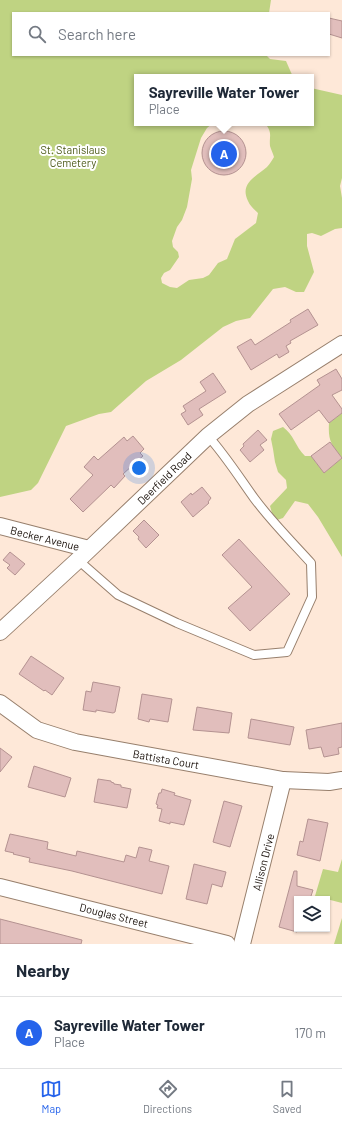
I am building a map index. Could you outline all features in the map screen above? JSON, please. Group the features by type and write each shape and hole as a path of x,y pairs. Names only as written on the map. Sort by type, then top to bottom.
{"street":[{"name":"Deerfield Road","path":"0,632 208,436 248,404 342,344"},
{"name":"Becker Avenue","path":"0,526 84,554"},
{"name":"Battista Court","path":"0,703 37,730 74,742 283,780 329,782 342,780"},
{"name":"Allison Drive","path":"242,944 283,780"},
{"name":"Douglas Street","path":"0,887 227,944"}],"lane":[{"path":"84,554 118,595 177,623 254,655 287,652 312,597 311,563 254,499 218,447 208,436"}],"green space":[{"name":"St. Stanislaus Cemetery","path":"0,0 271,0 269,12 12,12 12,56 267,56 270,59 286,61 292,74 134,74 134,126 209,126 201,138 191,170 192,179 187,207 172,241 173,247 178,252 179,257 170,270 164,273 161,278 162,283 170,287 177,288 189,280 203,278 209,275 218,263 227,259 235,239 256,223 258,213 249,203 246,195 246,189 250,181 267,167 274,157 270,146 270,132 266,126 314,126 314,89 342,95 342,178 340,186 342,198 342,228 335,229 321,236 312,233 307,234 307,246 314,272 304,292 296,292 285,287 273,289 250,318 236,321 223,327 181,360 146,381 111,412 99,414 66,426 38,483 31,490 0,497"},
{"path":"342,413 342,458 331,442 329,423"},
{"path":"283,427 287,430 305,456 311,456 324,473 342,458 342,557 318,517 308,504 295,501 283,518 277,520 272,513 270,506 287,488 286,480 278,472 275,462 271,439 273,431"},
{"path":"342,859 342,903 330,900 330,896 315,896 323,869 338,872"},
{"path":"342,918 342,944 334,944"}],"building":[{"path":"330,18 342,21 342,38 330,34"},
{"path":"220,131 228,131 240,137 246,149 246,157 240,169 228,175 220,175 208,169 202,157 202,149 208,137"},
{"path":"308,309 318,325 290,341 291,343 286,346 289,352 279,358 277,354 251,370 237,347 251,339 255,345 291,322 290,320"},
{"path":"336,369 342,379 342,390 332,395 342,409 342,413 329,423 319,410 291,430 279,414 320,385 317,380"},
{"path":"213,373 226,392 199,409 203,415 188,425 181,414 186,411 183,406 206,391 200,382"},
{"path":"258,430 267,440 260,445 264,450 250,462 240,450 244,446 243,444"},
{"path":"133,436 144,449 140,453 143,456 123,474 125,476 114,488 111,485 83,512 70,499 93,475 84,467 94,456 98,460 124,437 127,441"},
{"path":"330,442 342,458 324,473 311,456"},
{"path":"202,487 211,498 208,502 209,503 193,517 181,502 191,493 192,495"},
{"path":"144,520 159,535 146,548 133,531"},
{"path":"239,539 290,594 250,631 228,608 252,587 222,555"},
{"path":"10,552 25,564 15,575 7,568 10,565 3,560"},
{"path":"31,656 64,678 52,695 19,674"},
{"path":"93,682 120,687 115,712 83,710 86,691 91,692"},
{"path":"142,694 172,699 168,722 150,719 149,722 138,719"},
{"path":"197,707 232,713 229,733 193,730"},
{"path":"251,719 294,727 290,745 248,738"},
{"path":"342,723 342,747 338,748 339,754 324,757 321,747 309,749 306,730"},
{"path":"0,748 12,757 0,772"},
{"path":"34,766 71,778 65,797 28,787"},
{"path":"98,779 111,781 114,784 121,785 121,787 131,789 127,808 94,802"},
{"path":"162,789 175,793 174,795 191,800 184,825 170,822 170,824 159,821 162,809 157,808 158,805 156,804 159,793 161,793"},
{"path":"224,801 242,806 230,847 213,842"},
{"path":"308,819 328,823 320,861 297,855 300,841 303,842"},
{"path":"10,834 48,842 47,849 76,856 77,851 124,862 126,855 136,858 139,847 152,850 149,861 169,866 162,894 72,871 29,862 30,858 5,851"},
{"path":"194,864 226,872 222,887 212,884 207,904 186,899"},
{"path":"294,871 297,871 297,886 313,890 311,896 294,896 294,931 279,927"},
{"path":"0,919 82,940 81,944 0,944"}],"place":[{"name":"Sayreville Water Tower","path":"224,154"}]}
